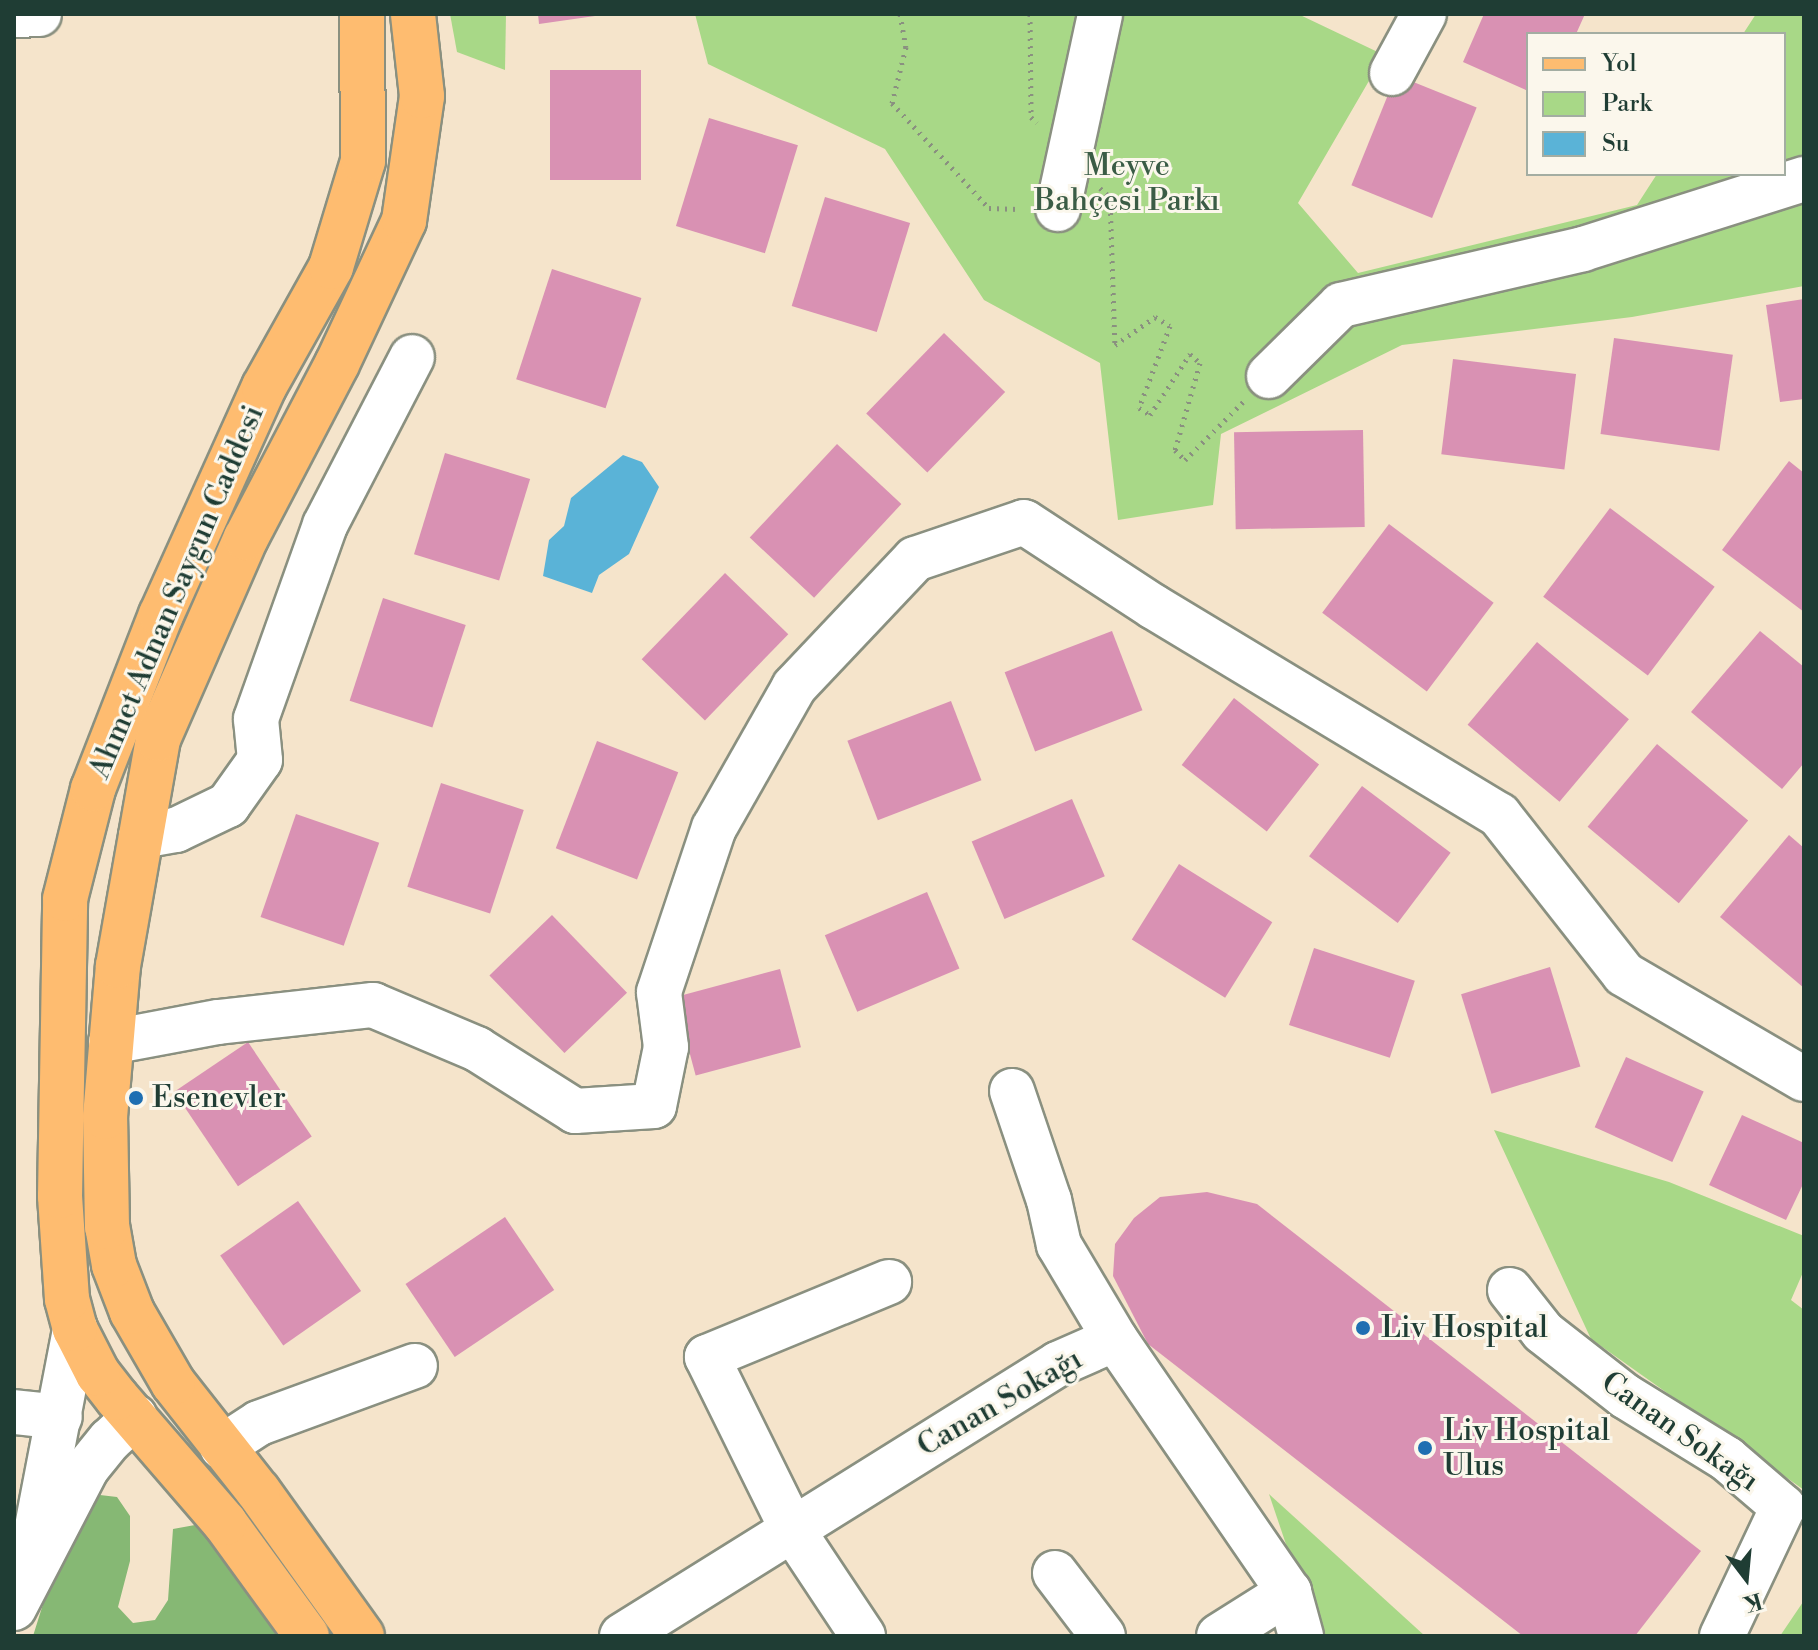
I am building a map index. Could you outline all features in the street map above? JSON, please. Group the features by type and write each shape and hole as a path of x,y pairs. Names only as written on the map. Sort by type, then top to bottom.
{"main road":[{"name":"Ahmet Adnan Saygun Caddesi","path":"307,1636 225,1523 98,1374 75,1329 67,1299 60,1196 65,899 93,789 161,615 264,387 331,267 363,161 362,14"},
{"name":"Ahmet Adnan Saygun Caddesi","path":"362,1636 258,1491 173,1383 132,1312 114,1265 107,1227 105,1117 118,966 158,739 246,538 337,364 404,221 422,96 413,17"},
{"path":"75,1329 89,1314 103,1308 120,1307 132,1312"},
{"path":"135,1417 152,1411 167,1398 173,1383"}],"street":[{"path":"14,15 39,14"},
{"path":"362,14 413,17"},
{"path":"1058,209 1100,14"},
{"path":"1392,73 1424,14"},
{"path":"1269,376 1341,305 1583,249 1804,179"},
{"path":"141,836 176,830 228,805 260,760 256,719 325,525 412,357"},
{"path":"111,1042 218,1022 373,1005 477,1049 575,1111 654,1106 666,1047 659,992 714,828 794,687 915,559 1024,522 1154,607 1499,815 1624,974 1804,1079"},
{"path":"1012,1091 1049,1200 1059,1245 1115,1339"},
{"path":"863,1636 792,1529 707,1357 889,1282"},
{"name":"Canan Sokağı","path":"1510,1290 1543,1332 1625,1396 1727,1459 1783,1507 1722,1636"},
{"path":"20,1594 60,1417 75,1329"},
{"name":"Canan Sokağı","path":"626,1635 1058,1364 1115,1339 1289,1592 1301,1636"},
{"path":"222,1447 259,1423 415,1366"},
{"path":"14,1412 60,1417"},
{"path":"20,1594 87,1468 110,1440 135,1417"},
{"path":"1055,1573 1103,1636"},
{"path":"1219,1636 1289,1592"}],"path":[{"path":"900,14 906,47 892,103 989,208 1021,209 1069,161"},
{"path":"1030,14 1031,117 1069,161 1110,197 1115,345 1155,317 1170,326 1139,408 1150,415 1190,354 1200,363 1175,450 1185,460 1269,376"}],"green space":[{"path":"450,14 506,14 505,70 457,52"},
{"name":"Meyve Bahçesi Parkı","path":"695,14 1298,14 1384,55 1298,203 1358,273 1637,205 1656,176 1786,176 1786,32 1744,32 1756,14 1804,14 1804,286 1632,317 1402,345 1221,434 1213,505 1118,520 1100,363 984,300 885,149 708,64"},
{"path":"1494,1130 1669,1182 1804,1236 1804,1270 1791,1300 1804,1310 1804,1490 1591,1339"},
{"path":"1269,1494 1425,1636 1317,1636"},
{"path":"100,1495 117,1497 130,1516 130,1561 118,1607 133,1623 155,1620 168,1600 173,1529 195,1525 215,1536 291,1636 33,1636 55,1566 83,1499"},
{"path":"1803,1602 1804,1636 1780,1636"}],"water":[{"path":"623,455 642,462 659,487 629,554 599,575 592,593 543,576 549,540 564,526 571,498"}],"building":[{"path":"538,14 595,14 595,16 539,24"},
{"path":"1484,14 1585,14 1577,32 1526,32 1526,90 1463,62"},
{"path":"550,70 641,70 641,180 550,180"},
{"path":"1396,75 1477,108 1432,218 1351,185"},
{"path":"709,118 798,145 765,253 676,226"},
{"path":"825,197 910,223 877,332 792,306"},
{"path":"552,269 641,298 606,408 516,379"},
{"path":"1804,299 1804,399 1780,402 1766,305"},
{"path":"944,333 1005,392 927,473 866,414"},
{"path":"1614,338 1733,355 1719,451 1601,434"},
{"path":"1453,359 1576,374 1564,469 1441,454"},
{"path":"1363,430 1365,527 1236,529 1234,432"},
{"path":"837,444 901,504 814,598 750,538"},
{"path":"445,453 530,479 499,580 414,554"},
{"path":"1789,461 1804,473 1804,612 1722,550"},
{"path":"1610,508 1715,587 1648,675 1543,597"},
{"path":"1389,524 1494,603 1427,691 1322,613"},
{"path":"725,573 788,634 705,720 642,659"},
{"path":"383,598 466,625 432,728 350,701"},
{"path":"1112,631 1142,710 1035,752 1005,672"},
{"path":"1760,631 1804,667 1804,763 1782,789 1691,712"},
{"path":"1537,642 1629,719 1560,802 1468,725"},
{"path":"1234,698 1319,764 1267,831 1182,765"},
{"path":"951,701 981,780 878,820 847,741"},
{"path":"597,741 678,772 637,880 556,848"},
{"path":"1657,744 1748,820 1679,903 1588,827"},
{"path":"441,783 524,810 490,914 407,887"},
{"path":"1362,786 1451,853 1398,923 1309,856"},
{"path":"1072,799 1105,876 1004,919 972,842"},
{"path":"296,814 379,843 344,946 261,917"},
{"path":"1789,835 1804,848 1804,988 1720,917"},
{"path":"1179,864 1272,922 1225,998 1132,939"},
{"path":"927,892 959,968 857,1012 825,935"},
{"path":"552,915 627,993 564,1053 489,975"},
{"path":"1314,948 1415,981 1390,1058 1289,1025"},
{"path":"1550,967 1580,1066 1491,1094 1461,994"},
{"path":"780,969 801,1047 696,1075 675,997"},
{"path":"248,1042 312,1137 238,1186 174,1092"},
{"path":"1626,1057 1704,1092 1672,1162 1595,1127"},
{"path":"1742,1115 1804,1143 1804,1182 1786,1220 1709,1185"},
{"name":"Liv Hospital Ulus","path":"1207,1192 1257,1204 1701,1551 1635,1636 1523,1636 1148,1344 1113,1276 1115,1244 1134,1218 1160,1197"},
{"path":"298,1201 361,1291 283,1346 220,1255"},
{"path":"505,1217 554,1290 455,1357 406,1284"}],"place":[{"name":"Esenevler","path":"136,1098"},
{"name":"Liv Hospital","path":"1363,1328"},
{"name":"Liv Hospital Ulus","path":"1425,1448"}]}
